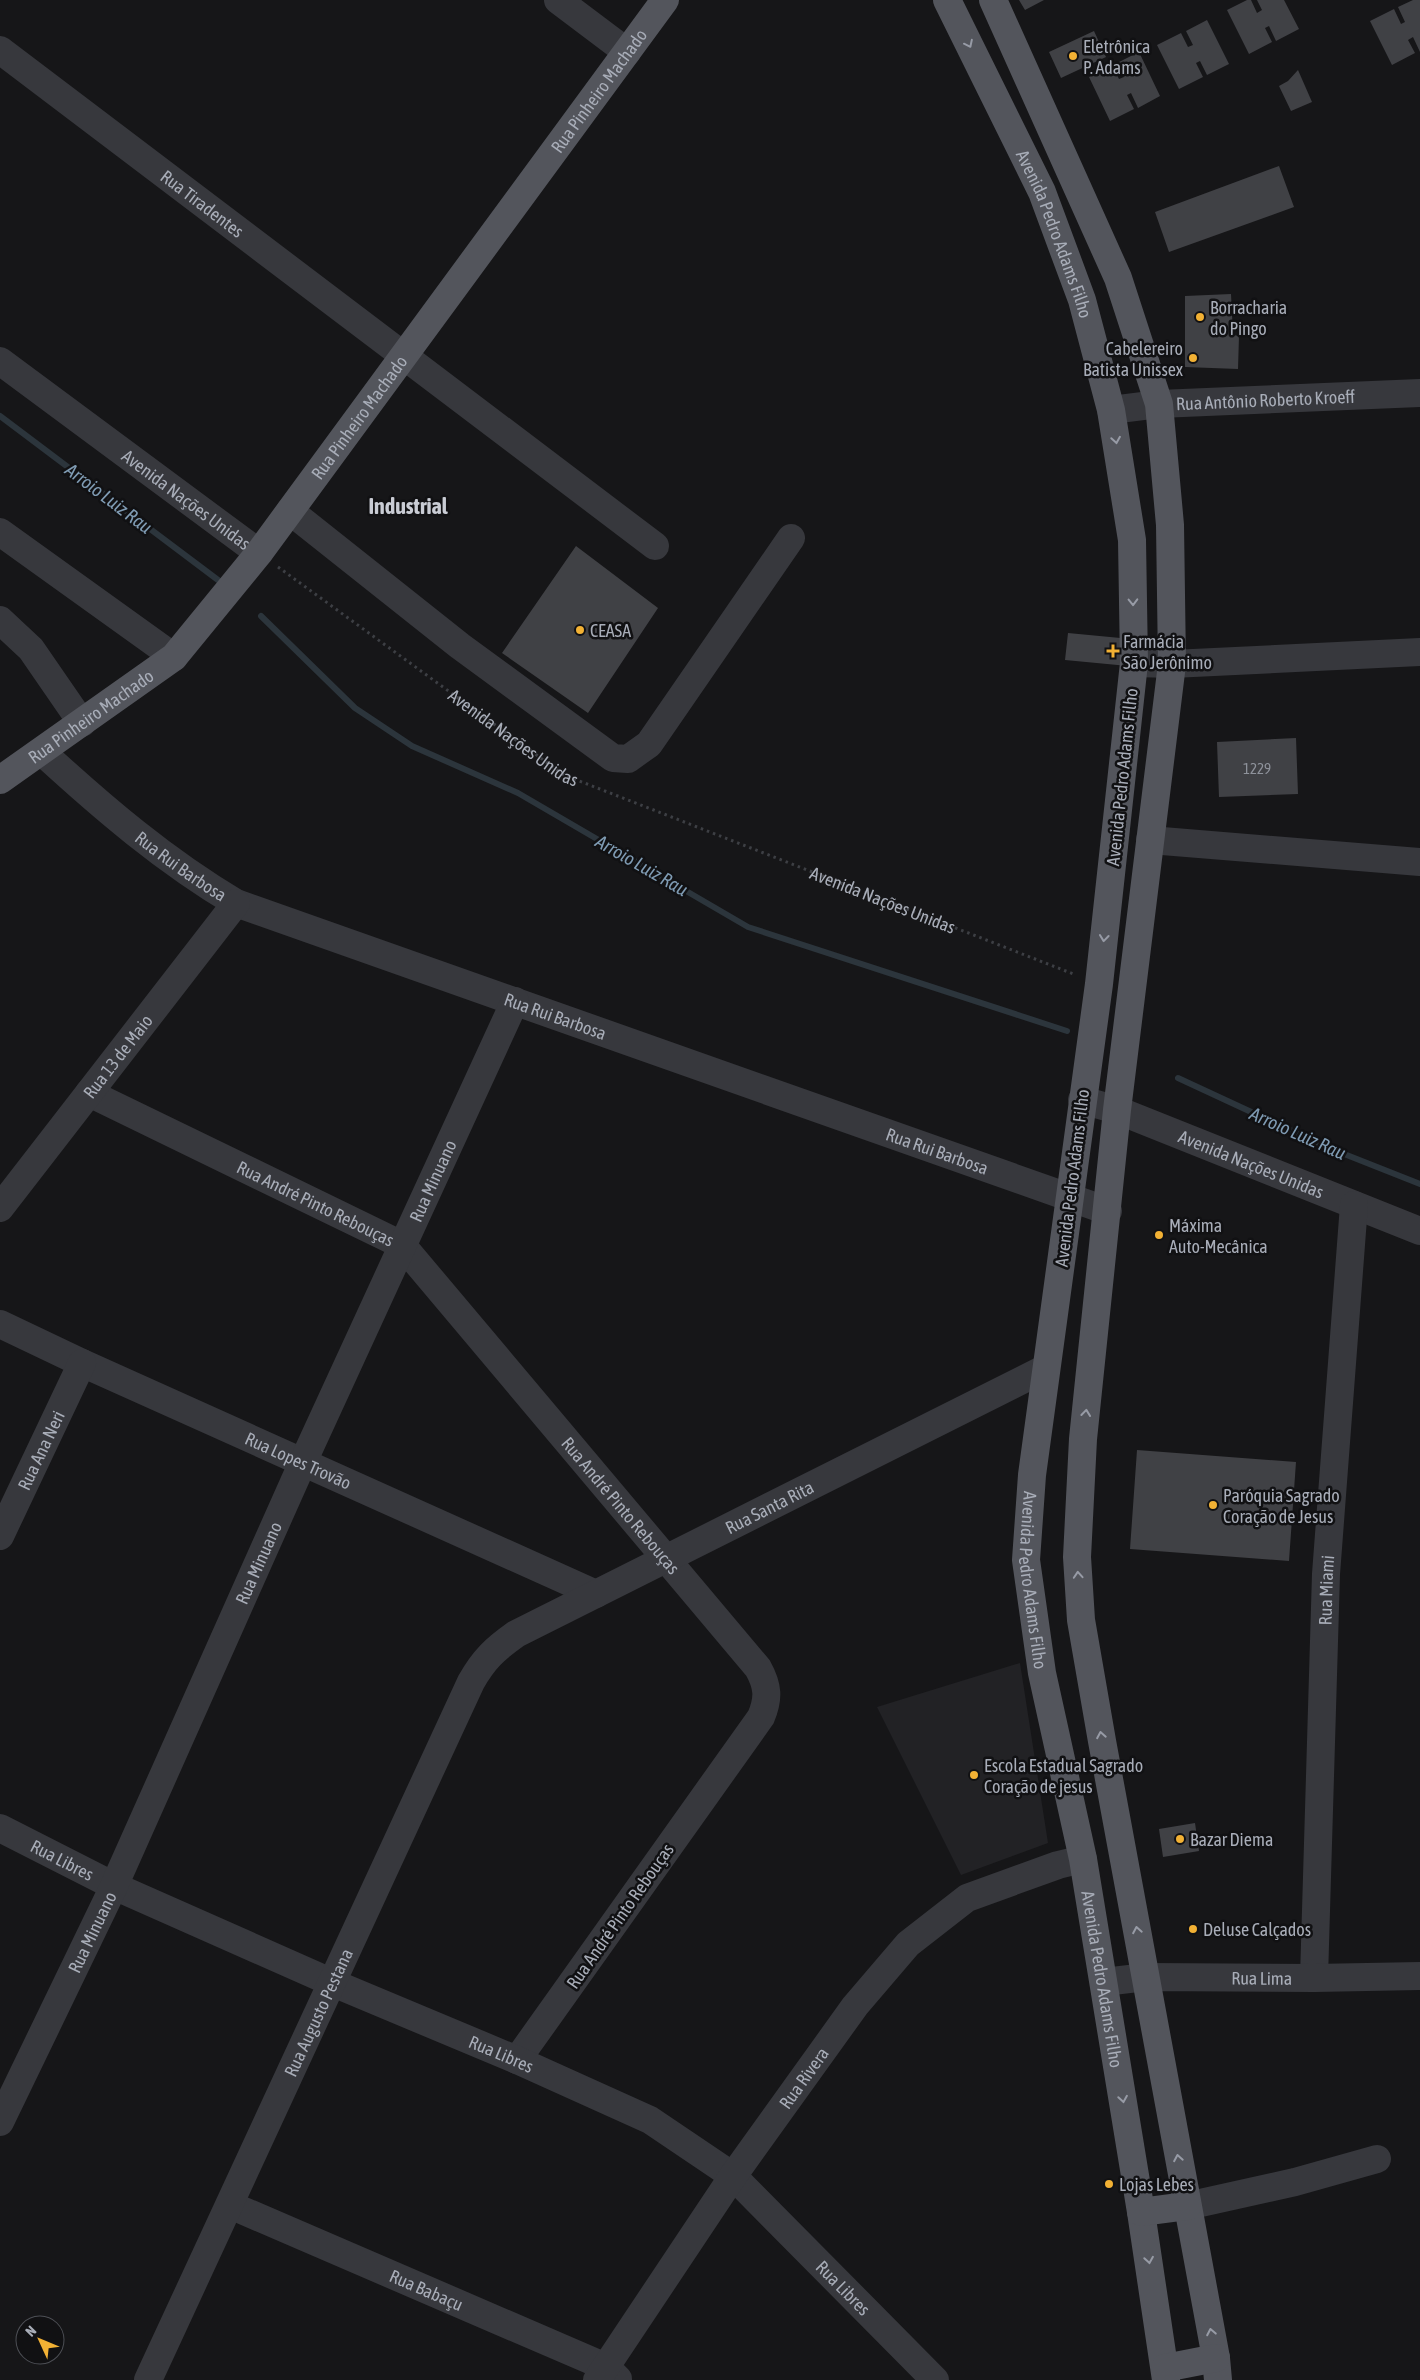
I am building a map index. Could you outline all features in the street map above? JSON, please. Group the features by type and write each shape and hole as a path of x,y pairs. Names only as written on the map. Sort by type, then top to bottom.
{"main road":[{"name":"Rua Pinheiro Machado","path":"0,780 82,724 174,657 259,553 665,0"},
{"name":"Avenida Pedro Adams Filho","path":"947,0 1042,192 1082,300 1111,410 1132,540 1134,663 1098,984 1032,1476 1026,1560 1042,1673 1083,1859 1166,2374"},
{"name":"Avenida Pedro Adams Filho","path":"993,0 1118,278 1159,404 1170,525 1172,664 1117,1110 1083,1439 1076,1557 1081,1620 1217,2369"},
{"path":"1108,903 1142,907"},
{"path":"1141,2212 1187,2206"},
{"path":"1166,2374 1217,2369"}],"street":[{"path":"558,0 627,52"},
{"name":"Rua Tiradentes","path":"0,50 655,546"},
{"name":"Avenida Nações Unidas","path":"0,362 259,553"},
{"name":"Rua Antônio Roberto Kroeff","path":"1111,410 1159,404 1420,392"},
{"path":"290,511 460,646 613,758 628,759 649,744 791,538"},
{"path":"0,532 174,657"},
{"path":"0,620 31,649 82,724"},
{"path":"1134,663 1172,664 1420,652"},
{"name":"Rua Rui Barbosa","path":"42,752 91,797 150,846 200,881 236,903 1108,1211"},
{"path":"1150,840 1420,862"},
{"name":"Rua 13 de Maio","path":"0,1208 236,903"},
{"name":"Rua Minuano","path":"0,2122 114,1886 303,1462 514,1002"},
{"name":"Rua André Pinto Rebouças","path":"89,1093 402,1245 758,1668 768,1689 767,1703 761,1717 517,2060"},
{"name":"Avenida Nações Unidas","path":"1082,1100 1117,1110 1420,1231"},
{"name":"Rua Miami","path":"1314,1978 1326,1574 1354,1205"},
{"name":"Rua Lopes Trovão","path":"0,1324 82,1363 596,1594"},
{"name":"Rua Ana Neri","path":"0,1536 82,1363"},
{"name":"Rua Santa Rita","path":"494,1650 516,1634 1046,1368"},
{"name":"Rua Augusto Pestana","path":"148,2380 471,1682 494,1650"},
{"name":"Rua Libres","path":"0,1828 114,1886 332,1983 517,2060 650,2120 733,2176 935,2380"},
{"name":"Rua Rivera","path":"608,2376 733,2176 856,2006 908,1944 967,1898 1058,1865 1083,1859"},
{"name":"Rua Lima","path":"1104,1982 1146,1978 1420,1976"},
{"path":"1187,2206 1295,2182 1377,2159"},
{"name":"Rua Babaçu","path":"230,2205 608,2376"}],"path":[{"name":"Avenida Nações Unidas","path":"259,553 564,775 1098,984"}],"shaded area":[{"name":"Escola Estadual Sagrado Coração de jesus","path":"1020,1663 1048,1843 961,1875 877,1707"}],"building":[{"path":"1019,0 1044,0 1025,10"},
{"path":"1247,0 1251,0 1257,13 1262,10 1257,0 1284,0 1299,29 1276,41 1269,26 1265,28 1272,42 1249,54 1227,10"},
{"path":"1413,0 1420,0 1420,52 1413,37 1408,40 1415,53 1392,65 1370,21 1394,9 1401,24 1405,22 1398,7"},
{"path":"1207,20 1229,64 1207,75 1200,61 1196,63 1203,77 1179,89 1157,45 1181,33 1188,47 1193,45 1186,31"},
{"path":"1094,31 1106,57 1061,78 1049,52"},
{"path":"1139,52 1160,96 1138,108 1131,93 1127,95 1134,109 1110,121 1089,77 1112,65 1119,79 1124,77 1117,63"},
{"path":"1298,70 1312,102 1291,111 1279,86 1288,81"},
{"path":"1279,166 1294,207 1169,252 1155,212"},
{"path":"1231,294 1233,335 1239,336 1238,369 1185,367 1185,296"},
{"name":"CEASA","path":"576,546 658,608 588,713 502,653"},
{"path":"1068,633 1131,639 1128,666 1065,660"},
{"path":"1296,738 1298,794 1219,797 1217,742"},
{"name":"Paróquia Sagrado Coração de Jesus","path":"1137,1450 1296,1462 1289,1561 1130,1549"},
{"path":"1195,1823 1199,1851 1163,1857 1159,1829"}],"waterway":[{"name":"Arroio Luiz Rau","path":"0,416 218,580"},
{"name":"Arroio Luiz Rau","path":"261,616 355,708 412,746 518,793 748,927 1067,1031"},
{"name":"Arroio Luiz Rau","path":"1178,1078 1329,1148 1420,1184"}],"place":[{"name":"Eletrônica P. Adams","path":"1073,56"},
{"name":"Borracharia do Pingo","path":"1200,317"},
{"name":"Cabelereiro Batista Unissex","path":"1193,358"},
{"name":"CEASA","path":"580,630"},
{"name":"Farmácia São Jerônimo","path":"1113,651"},
{"name":"Máxima Auto-Mecânica","path":"1159,1235"},
{"name":"Paróquia Sagrado Coração de Jesus","path":"1213,1505"},
{"name":"Escola Estadual Sagrado Coração de jesus","path":"974,1775"},
{"name":"Bazar Diema","path":"1180,1839"},
{"name":"Deluse Calçados","path":"1193,1929"},
{"name":"Lojas Lebes","path":"1109,2184"}],"district":[{"name":"Industrial","path":"408,506"}]}
